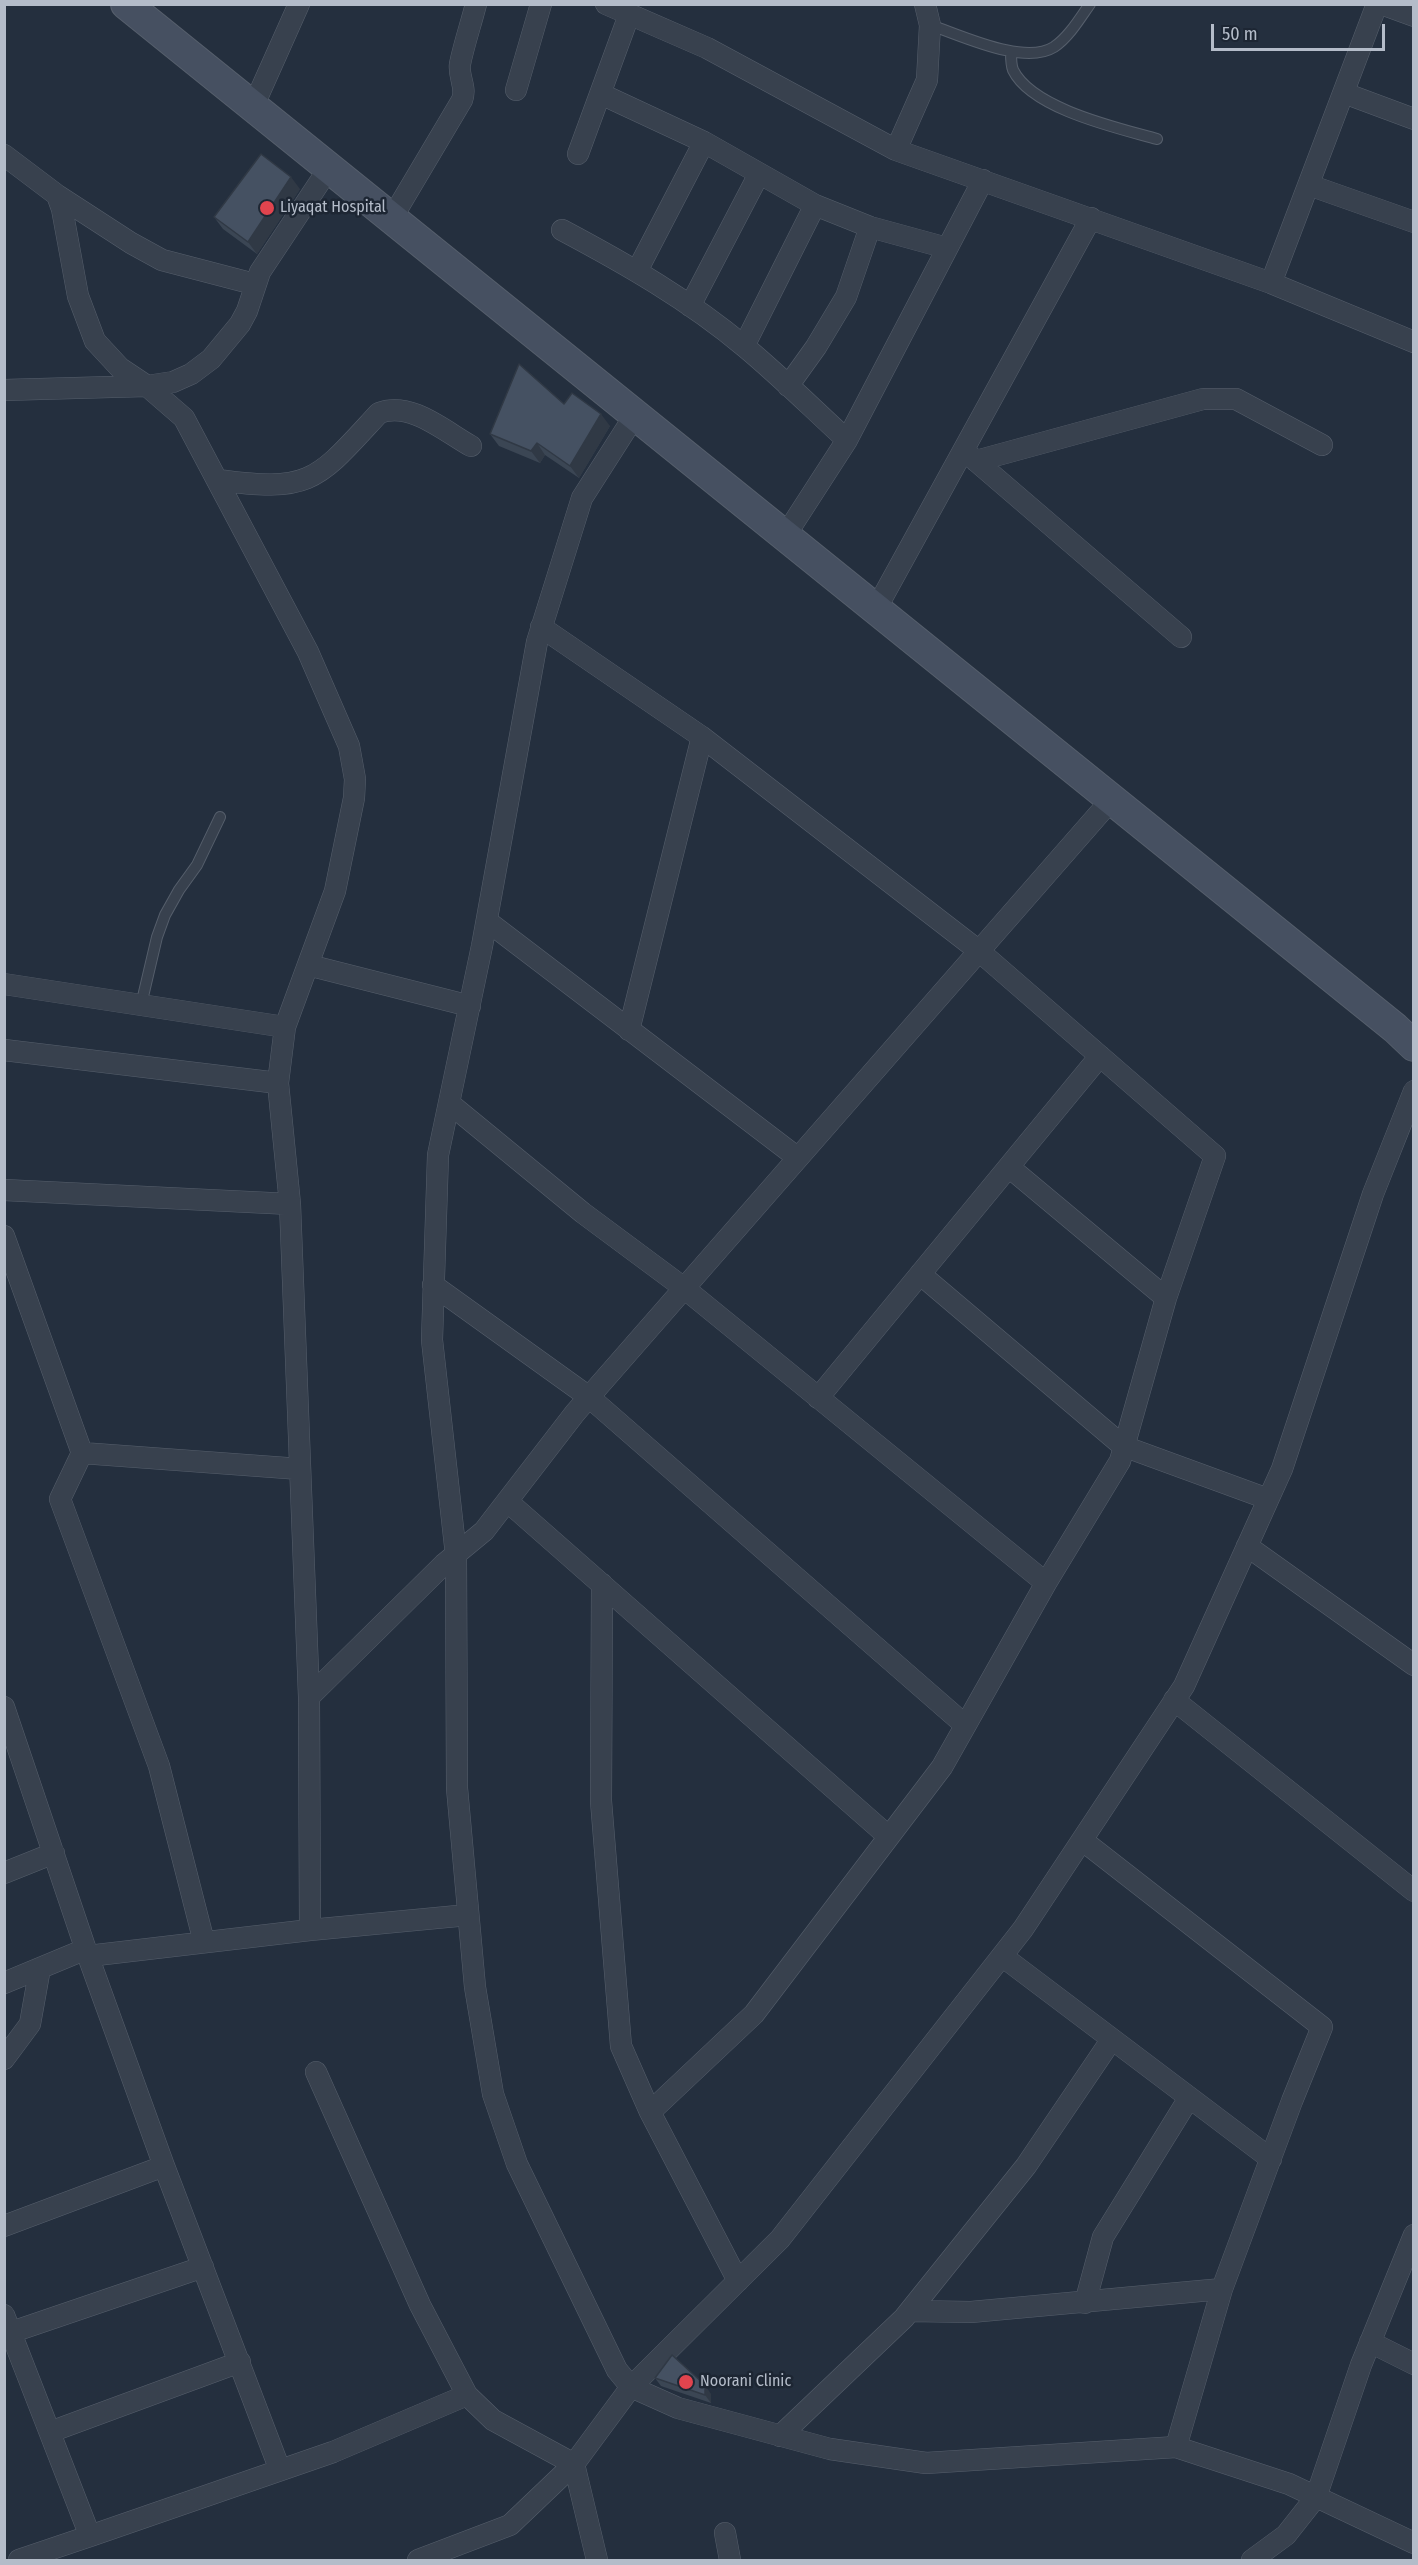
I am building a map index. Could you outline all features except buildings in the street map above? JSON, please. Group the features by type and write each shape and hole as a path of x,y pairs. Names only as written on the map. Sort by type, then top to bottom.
{"street":[{"path":"126,4 1395,1028 1413,1046"},
{"path":"253,107 299,4"},
{"path":"392,218 462,100 465,90 461,80 460,64 476,4"},
{"path":"516,90 541,4"},
{"path":"606,4 707,48 896,150 1271,283 1413,342"},
{"path":"1271,283 1379,4 1413,16"},
{"path":"578,154 629,15"},
{"path":"896,150 927,80 927,15"},
{"path":"1344,93 1413,118"},
{"path":"601,94 704,142 815,205 870,227 947,248"},
{"path":"638,271 704,142"},
{"path":"4,155 57,195 131,243 162,260 254,284"},
{"path":"4,390 147,386 173,382 191,374 211,358 240,324 247,312 254,284 260,272 329,168"},
{"path":"690,306 759,174"},
{"path":"785,536 847,440 983,180"},
{"path":"1309,185 1413,222"},
{"path":"57,195 62,209 78,296 95,341 120,368 147,386 184,418 308,652 349,746 353,764 354,798 335,891 285,1027 278,1083 290,1204 309,1697 310,1929"},
{"path":"744,346 815,205"},
{"path":"876,609 970,456 1091,218"},
{"path":"788,386 816,347 846,297 870,227"},
{"path":"562,230 638,271 690,306 744,346 847,440"},
{"path":"970,456 1203,399 1224,397 1245,402 1322,446"},
{"path":"218,480 261,486 306,481 335,461 379,413 388,410 415,414 471,446"},
{"path":"635,415 582,498 542,627 487,921 438,1155 432,1340 456,1555 457,1788 475,1987 493,2094 504,2131 517,2164 612,2359 631,2387 678,2408 830,2449 926,2463 1176,2447 1289,2484 1413,2543"},
{"path":"970,456 1180,637"},
{"path":"542,627 702,737 979,951 1215,1156 1166,1298 1120,1461 1046,1583 942,1767 754,2014 650,2112"},
{"path":"629,1030 702,737"},
{"path":"309,1697 456,1555 484,1531 590,1397 1112,799"},
{"path":"487,921 798,1158"},
{"path":"308,965 470,1006"},
{"path":"4,984 285,1027"},
{"path":"4,1050 278,1083"},
{"path":"818,1398 1100,1056"},
{"path":"418,2560 510,2525 573,2464 631,2387 780,2239 1023,1929 1184,1686 1282,1469 1373,1194 1413,1091"},
{"path":"449,1103 583,1212 684,1288 1046,1583"},
{"path":"1009,1167 1166,1298"},
{"path":"4,1190 290,1204"},
{"path":"4,1236 82,1453 60,1498 159,1766 204,1942"},
{"path":"920,1274 1124,1446 1268,1499"},
{"path":"434,1285 590,1397 965,1725"},
{"path":"82,1453 300,1470"},
{"path":"507,1501 888,1836"},
{"path":"1247,1546 1413,1665"},
{"path":"602,1584 601,1800 621,2046 650,2112 738,2281"},
{"path":"1174,1700 1413,1891"},
{"path":"4,1707 13,1759 54,1853 164,2166 280,2470"},
{"path":"1082,1840 1322,2027 1222,2289 1176,2447"},
{"path":"4,1873 54,1853"},
{"path":"4,1983 87,1952 468,1915"},
{"path":"1002,1956 1270,2159"},
{"path":"4,2059 30,2024 40,1968"},
{"path":"780,2436 910,2311 1026,2166 1112,2039"},
{"path":"316,2072 420,2305 467,2395 493,2420 573,2464 597,2560"},
{"path":"1085,2303 1103,2237 1189,2098"},
{"path":"4,2226 164,2166"},
{"path":"1252,2560 1286,2535 1316,2497 1370,2342 1413,2235"},
{"path":"90,2536 8,2324 203,2267"},
{"path":"910,2311 971,2312 1222,2289"},
{"path":"1370,2342 1413,2364"},
{"path":"50,2432 240,2362"},
{"path":"19,2560 333,2452 467,2395"},
{"path":"725,2533 736,2559"}],"lane":[{"path":"927,15 1011,52 1024,52 1052,48 1061,41 1090,4"},
{"path":"1011,52 1012,69 1018,77 1062,111 1157,139"},
{"path":"141,1005 157,938 165,915 197,865 220,817"}],"place":[{"name":"Liyaqat Hospital","path":"267,208"},
{"name":"Noorani Clinic","path":"686,2382"}]}
